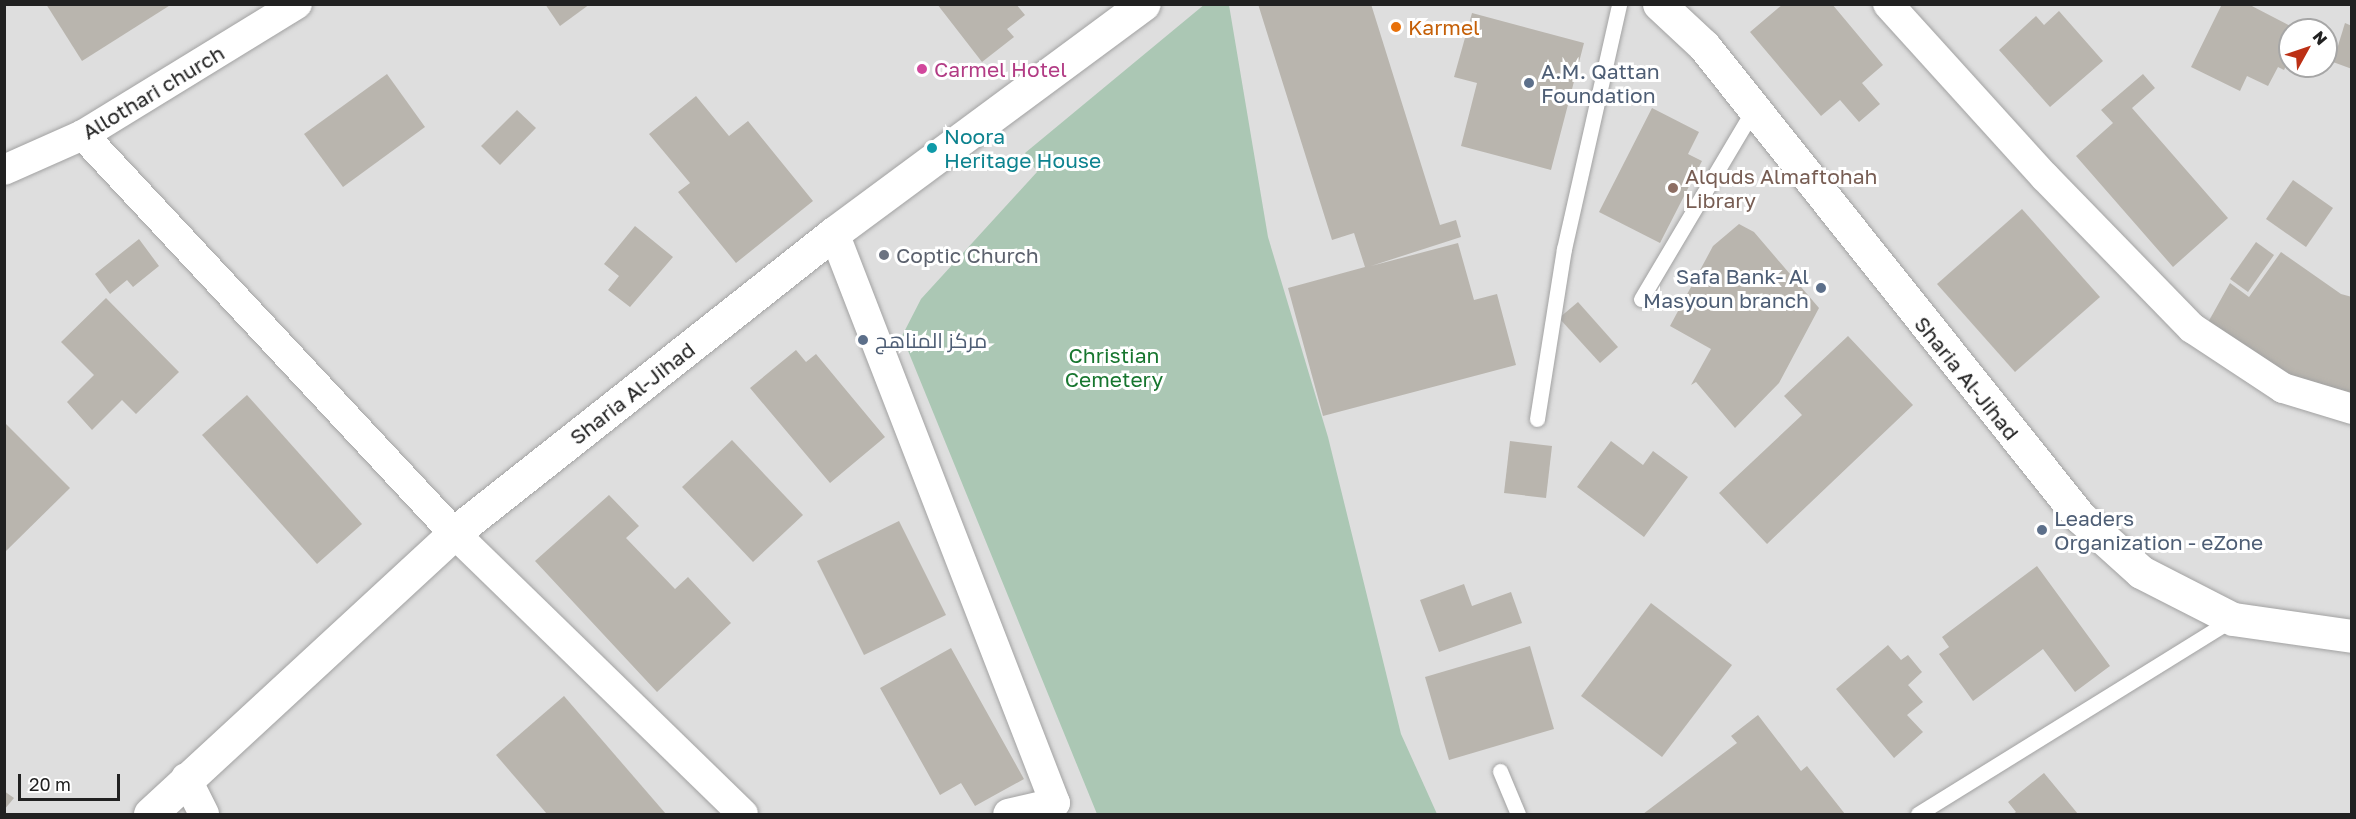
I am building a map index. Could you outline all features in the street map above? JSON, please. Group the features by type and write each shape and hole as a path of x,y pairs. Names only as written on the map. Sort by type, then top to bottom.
{"street":[{"name":"Allothari church","path":"4,170 83,135 297,4"},
{"name":"Sharia Al-Jihad","path":"150,814 186,778 454,533 834,233 1143,4"},
{"name":"Sharia Al-Jihad","path":"1659,4 1704,46 2080,517 2141,572 2233,618 2352,636"},
{"path":"1888,4 2045,177 2192,328 2283,388 2352,409"},
{"path":"83,135 454,533 743,814"},
{"path":"834,233 1058,809 1008,814"},
{"path":"186,778 204,814"}],"lane":[{"path":"1537,419 1564,249 1619,4"},
{"path":"1641,299 1754,109"},
{"path":"1918,814 2233,618"},
{"path":"1500,771 1518,814"}],"shaded area":[{"path":"5,5 2351,5 2351,814 5,814"}],"green space":[{"name":"Christian Cemetery","path":"1205,4 1229,5 1268,237 1328,437 1401,734 1437,814 1097,814 902,336 921,299 1037,172 1025,153"}],"building":[{"path":"46,4 172,4 82,61"},
{"path":"545,4 590,4 560,26"},
{"path":"937,4 1016,4 1025,15 1007,29 1014,37 982,62"},
{"path":"1258,4 1371,4 1440,225 1456,220 1461,237 1371,266 1458,243 1474,300 1497,294 1516,365 1323,416 1288,288 1365,267 1354,233 1332,240"},
{"path":"1783,4 1832,4 1883,65 1862,83 1880,104 1859,122 1840,100 1821,116 1750,32"},
{"path":"2222,4 2248,4 2278,20 2278,67 2268,86 2247,76 2240,91 2191,67"},
{"path":"2059,11 2103,61 2050,107 1999,50 2036,16 2044,25"},
{"path":"1472,13 1584,43 1551,170 1461,146 1477,83 1454,77"},
{"path":"2345,23 2352,26 2352,69 2338,64 2338,46"},
{"path":"387,74 425,127 343,187 304,134"},
{"path":"2143,74 2155,88 2132,108 2228,218 2173,267 2076,156 2113,123 2101,110"},
{"path":"696,96 729,136 748,121 813,201 736,263 678,192 690,183 649,134"},
{"path":"1652,108 1699,132 1688,154 1702,161 1660,243 1599,212"},
{"path":"517,110 536,128 500,165 481,146"},
{"path":"2293,180 2333,208 2306,247 2266,219"},
{"path":"2022,209 2100,297 2015,372 1937,284"},
{"path":"1739,224 1754,232 1819,308 1779,383 1735,428 1696,382 1691,385 1711,349 1670,326 1713,246"},
{"path":"635,226 673,257 630,307 608,290 619,276 604,264"},
{"path":"139,239 159,266 133,287 127,280 110,294 95,274"},
{"path":"2256,242 2274,255 2248,292 2230,279"},
{"path":"2281,252 2341,294 2352,297 2352,393 2284,375 2206,326 2230,283 2249,297"},
{"path":"106,298 179,372 136,414 122,400 92,430 67,402 94,375 61,342"},
{"path":"1578,302 1618,347 1600,363 1559,318"},
{"path":"1848,336 1913,405 1767,544 1719,493 1802,415 1784,396"},
{"path":"796,350 806,362 816,354 885,437 830,483 750,388"},
{"path":"247,395 362,524 317,564 202,435"},
{"path":"4,422 70,488 4,553"},
{"path":"732,440 803,515 753,562 682,487"},
{"path":"1510,441 1552,446 1546,498 1504,493"},
{"path":"1611,441 1643,465 1653,451 1688,477 1644,537 1577,487"},
{"path":"609,495 639,526 626,538 675,589 688,577 731,623 657,692 535,561"},
{"path":"899,521 946,615 864,655 817,561"},
{"path":"2037,566 2110,666 2075,692 2043,649 1973,701 1939,654 1949,647 1942,637"},
{"path":"1464,584 1472,606 1511,592 1522,623 1439,652 1420,600"},
{"path":"1651,603 1732,665 1662,757 1581,696"},
{"path":"1888,645 1901,660 1908,655 1922,672 1908,685 1923,702 1907,715 1923,732 1894,758 1836,689"},
{"path":"1530,646 1554,729 1449,760 1425,677"},
{"path":"951,648 1024,779 975,806 961,783 940,795 880,688"},
{"path":"564,696 666,814 547,814 496,755"},
{"path":"1758,715 1801,771 1807,766 1845,814 1643,814 1737,743 1731,736"},
{"path":"2044,773 2078,814 2013,814 2016,812 2008,802"},
{"path":"4,791 14,798 4,810"}],"place":[{"name":"Karmel","path":"1396,27"},
{"name":"Carmel Hotel","path":"922,69"},
{"name":"A.M. Qattan Foundation","path":"1529,83"},
{"name":"Noora Heritage House","path":"932,148"},
{"name":"Alquds Almaftohah Library","path":"1673,188"},
{"name":"Coptic Church","path":"884,255"},
{"name":"Safa Bank- Al Masyoun branch","path":"1821,288"},
{"name":"مركز المناهج","path":"863,340"},
{"name":"Leaders Organization - eZone","path":"2042,530"}]}
